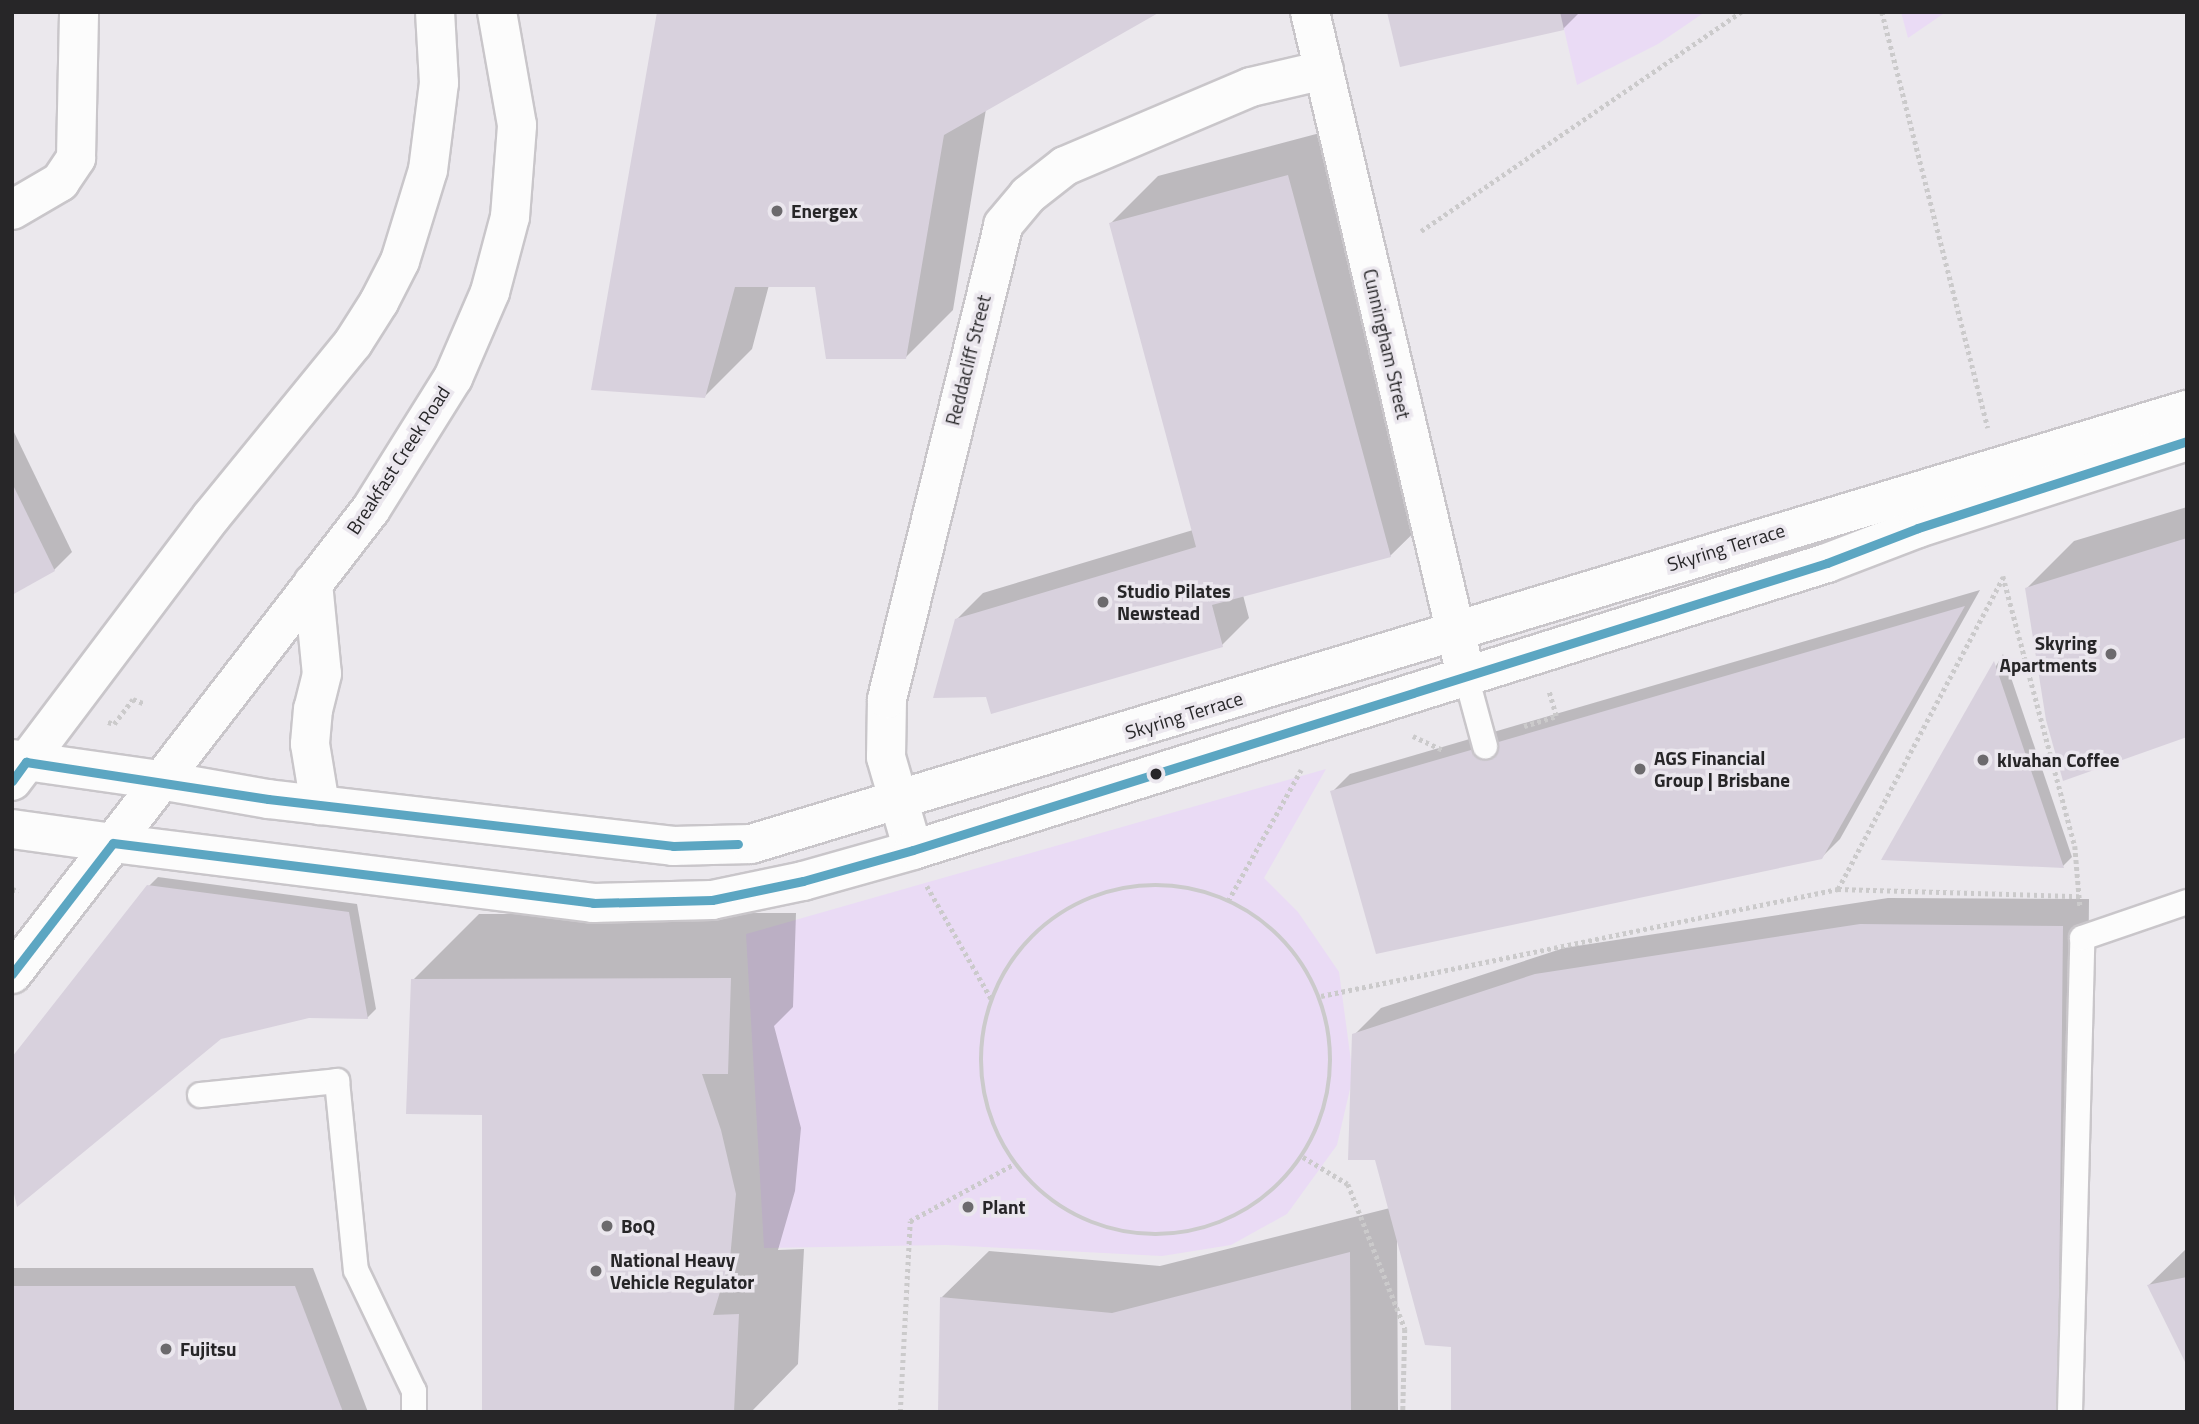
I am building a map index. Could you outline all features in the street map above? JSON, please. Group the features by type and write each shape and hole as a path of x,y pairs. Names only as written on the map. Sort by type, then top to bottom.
{"street":[{"path":"12,210 60,182 76,158 79,12"},
{"path":"17,767 211,517 353,343 379,302 400,261 428,170 439,83 435,12"},
{"name":"Breakfast Creek Road","path":"12,974 371,509 453,377 490,292 510,217 517,125 497,12"},
{"name":"Cunningham Street","path":"1310,12 1466,676"},
{"name":"Reddacliff Street","path":"913,850 897,801 885,744 887,699 1003,225 1028,195 1065,166 1251,88 1324,70"},
{"name":"Skyring Terrace","path":"17,767 160,780 320,805 673,846 751,844 2187,410"},
{"path":"12,829 593,903 712,900 803,881 913,850 1827,563 1918,528 2187,441"},
{"path":"313,583 322,674 313,709 310,744 320,805"}],"lane":[{"path":"1466,676 1485,747"},
{"path":"2070,1412 2082,938 2187,902"},
{"path":"200,1095 337,1081 356,1270 414,1391 414,1412"}],"path":[{"path":"1421,231 1741,12"},
{"path":"1882,12 1989,433"},
{"path":"1838,889 2003,576 2075,846 2082,938"},
{"path":"1524,726 1556,716 1548,686"},
{"path":"103,720 114,724 133,699 143,703"},
{"path":"1228,901 1330,718"},
{"path":"1412,735 1443,750"},
{"path":"913,850 935,905 992,1001"},
{"path":"1169,885 1228,901 1277,932 1303,962 1321,997 1331,1035 1332,1074 1324,1113 1303,1157 1272,1193 1231,1219 1185,1233 1137,1234 1090,1222 1058,1205 1014,1164 991,1122 980,1076 983,1027 998,981 1026,942 1056,916 1091,897 1129,887 1169,885"},
{"path":"12,889 19,891"},
{"path":"1321,997 1838,889 2079,896"},
{"path":"1303,1157 1348,1184 1401,1317 1405,1329 1403,1412"},
{"path":"900,1412 910,1221 1014,1164"}],"shaded area":[{"path":"1560,12 1705,12 1658,44 1577,85"},
{"path":"1901,12 1946,12 1908,38"},
{"path":"1326,769 1264,878 1298,912 1339,972 1353,1076 1337,1145 1287,1214 1231,1245 1162,1256 946,1245 764,1248 746,934"}],"building":[{"name":"Energex","path":"657,12 1160,12 944,135 906,359 826,359 815,287 735,287 705,398 591,390"},
{"path":"1387,12 1560,12 1564,30 1400,67"},
{"path":"1288,175 1391,557 1212,605 1223,647 991,714 986,697 933,698 955,619 1196,547 1109,223"},
{"path":"12,483 55,571 12,595"},
{"name":"Skyring Apartments","path":"2187,538 2187,737 2063,781 2046,720 2025,588"},
{"name":"AGS Financial Group | Brisbane","path":"1965,606 1822,859 1376,954 1330,791"},
{"name":"kIvahan Coffee","path":"1994,661 2064,868 1881,860"},
{"path":"147,885 349,912 368,1019 309,1018 221,1039 17,1207 12,1185 12,1057"},
{"path":"1860,924 2063,926 2058,1412 1451,1412 1451,1347 1425,1345 1375,1160 1348,1160 1352,1034 1535,974"},
{"name":"BoQ","path":"731,978 728,1074 702,1074 721,1130 736,1194 730,1259 713,1315 739,1314 734,1412 482,1412 482,1115 406,1114 411,979"},
{"path":"1350,1252 1351,1412 938,1412 940,1297 1112,1313"},
{"path":"2187,1277 2187,1366 2147,1285"},
{"name":"Fujitsu","path":"12,1286 295,1286 343,1412 12,1412"}],"transit line":[{"path":"12,974 113,843 593,903 712,900 803,881 913,850 1827,563 1918,528 2187,441"},
{"path":"12,781 26,762 268,799 673,846 738,844"}],"place":[{"name":"Energex","path":"777,211"},
{"name":"Studio Pilates Newstead","path":"1103,602"},
{"name":"Skyring Apartments","path":"2111,654"},
{"name":"kIvahan Coffee","path":"1983,760"},
{"name":"AGS Financial Group | Brisbane","path":"1640,769"},
{"name":"Plant","path":"968,1207"},
{"name":"BoQ","path":"607,1226"},
{"name":"National Heavy Vehicle Regulator","path":"596,1271"},
{"name":"Fujitsu","path":"166,1349"}]}
